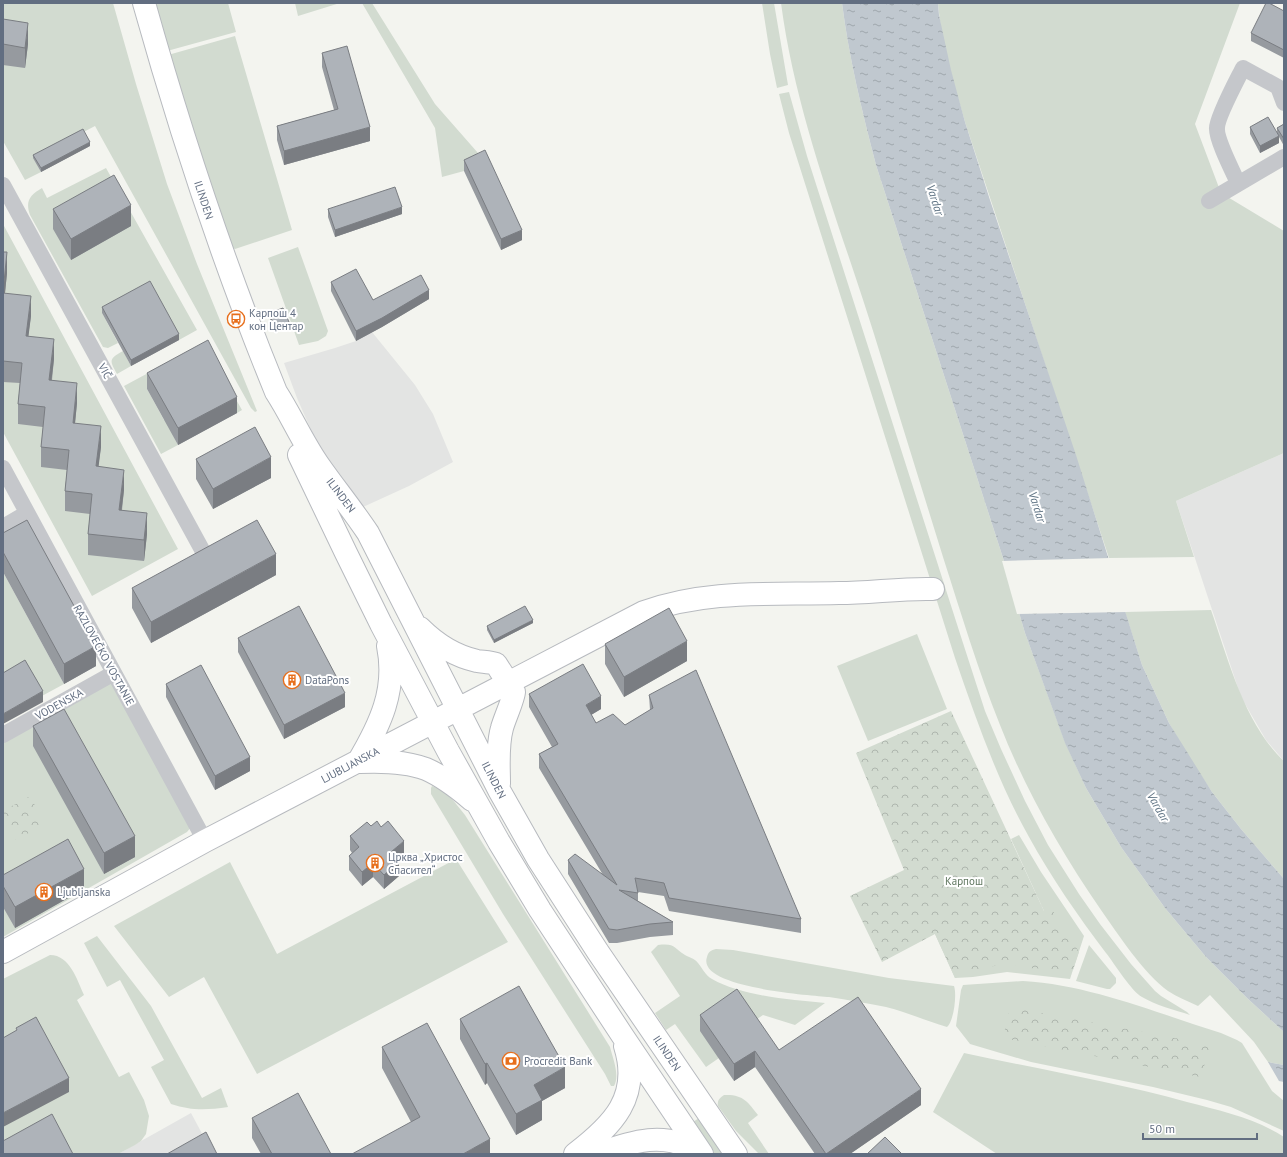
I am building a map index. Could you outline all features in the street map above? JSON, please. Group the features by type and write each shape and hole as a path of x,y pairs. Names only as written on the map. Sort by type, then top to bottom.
{"street":[{"name":"ILINDEN","path":"144,3 179,122 210,217 276,392 279,406 301,460 346,553 381,624 478,805 540,910 702,1154"},
{"path":"1238,183 1220,140 1217,128 1219,118 1243,68 1278,87 1284,103"},
{"path":"1209,201 1284,156"},
{"name":"VIČ","path":"5,194 206,557"},
{"name":"ILINDEN","path":"276,392 291,416 306,446 368,533 499,790 538,859 594,946 736,1154"},
{"name":"RAZLOVEČKO VOSTANIE","path":"3,468 205,841"},
{"path":"3,527 27,513"},
{"name":"LJUBLJANSKA","path":"3,952 205,841 632,618 672,603 692,599 737,594 858,593 933,589"},
{"path":"414,622 437,643 451,651 478,661 496,664 514,694 499,742 499,790"},
{"path":"381,624 390,655 390,684 384,709 373,735 358,762 392,762 408,764 426,770 441,777 478,805"},
{"name":"VODENSKA","path":"3,735 114,673"},
{"path":"575,1154 609,1125 621,1109 625,1099 628,1089 630,1070 629,1059 622,1035"},
{"path":"597,1154 636,1142 658,1139 685,1146 698,1154"}],"shaded area":[{"path":"372,332 415,385 433,414 453,462 409,486 363,507 325,462 297,398 284,363 356,341"},
{"path":"1284,453 1284,761 1266,740 1241,697 1176,501"},
{"path":"191,1113 213,1154 118,1154"}],"green space":[{"path":"3,3 113,3 167,184 197,264 257,411 255,412 251,408 95,126 34,158 41,172 25,180 3,141"},
{"path":"155,3 228,3 236,32 167,51"},
{"path":"295,3 340,3 298,16"},
{"path":"362,3 372,3 435,104 485,161 464,171 442,177 435,128"},
{"path":"762,3 774,3 788,85 777,88 770,54"},
{"path":"781,3 842,3 856,84 876,165 1004,561 1025,633 1065,742 1086,788 1121,847 1165,908 1206,957 1284,1032 1284,1065 1268,1062 1254,1042 1210,995 1198,1006 1168,991 1150,975 1123,942 1072,866 1045,820 1021,774 992,704 970,641 874,334 820,170 797,87"},
{"path":"938,3 1240,3 1195,124 1221,193 1284,231 1284,453 1176,501 1194,557 1109,558 965,122 945,48"},
{"path":"235,36 292,230 235,249 231,247 168,55"},
{"path":"789,92 807,156 963,643 985,711 1001,749 1025,801 1048,845 1100,924 1131,964 1155,991 1190,1015 1147,1000 1138,994 1128,984 1075,911 1046,867 1017,815 997,771 955,658 789,133 779,94"},
{"path":"106,168 197,330 179,340 102,313 118,343 108,348 103,347 30,215 28,202 34,193 42,188 47,198"},
{"path":"3,224 178,549 92,596 3,432"},
{"path":"298,247 328,331 326,336 318,341 299,345 268,258"},
{"path":"204,343 242,410 237,413 232,403 173,435 178,445 161,454 124,386","holes":["224,387 164,420 147,389"]},
{"path":"123,351 131,366 117,374 112,360"},
{"path":"3,572 64,684 40,697 3,684"},
{"path":"1211,610 1231,670 1248,710 1270,746 1284,761 1284,879 1241,829 1212,792 1188,756 1169,723 1142,665 1125,612"},
{"path":"917,634 947,709 868,741 837,666"},
{"path":"114,673 195,822 187,832 3,937 3,735"},
{"name":"Карпош","path":"951,711 1044,911 1051,908 1079,952 1073,970 1027,968 1004,962 976,972 965,973 955,978 935,934 882,962 850,896 904,870 856,753"},
{"path":"432,786 447,794 465,815 610,1047 616,1072 616,1082 614,1086 611,1086 605,1074 503,914 431,794"},
{"path":"30,796 45,824 16,840 3,817 3,811"},
{"path":"1019,835 1041,872 1084,936 1070,979 1007,972 955,978 935,934 1044,911 1011,839"},
{"path":"456,859 508,942 257,1074 204,977 169,997 114,926 230,862 277,954"},
{"path":"97,936 151,1006 202,1098 221,1088 228,1107 200,1109 186,1108 171,1104 151,1067 164,1060 120,980 107,987 84,943"},
{"path":"658,945 671,945 696,961 712,979 738,990 767,996 825,1003 795,1025 763,1015 750,1024 719,1058 706,1067 675,1024 666,1030 655,1013 680,996 651,952"},
{"path":"1089,945 1116,978 1116,983 1110,989 1076,981"},
{"path":"716,949 733,950 889,978 954,986 955,1001 953,1014 947,1027 886,1007 829,997 779,992 736,983 719,976 708,968 707,955"},
{"path":"50,955 63,959 72,969 84,995 77,1000 119,1077 129,1072 144,1100 149,1116 146,1134 141,1141 118,1154 3,1154 3,979"},
{"path":"1023,981 1073,988 1098,994 1221,1033 1237,1040 1242,1043 1272,1091 1284,1101 1284,1131 1231,1107 1207,1100 1153,1087 1031,1062 970,1044 956,1026 963,985"},
{"path":"1010,1007 1212,1045 1200,1077 1003,1038"},
{"path":"964,1053 1132,1088 1250,1120 1273,1130 1284,1137 1284,1154 997,1154 933,1112"},
{"path":"724,1095 740,1097 751,1106 758,1115 748,1123 769,1154 759,1154 736,1131 718,1106 719,1100"},
{"path":"699,1118 724,1154 711,1154 690,1124"}],"water":[{"name":"Vardar","path":"842,3 938,3 939,15 951,70 965,122 1076,455 1142,665 1169,723 1212,792 1241,829 1284,879 1284,1032 1206,957 1165,908 1121,847 1086,788 1065,743 1025,633 1004,561 876,165 856,84"},
{"path":"1268,1062 1284,1065 1284,1082 1279,1081"}],"pier":[{"path":"1111,558 1127,612 1017,614 1002,561"}],"building":[{"path":"1266,3 1269,3 1284,11 1284,50 1251,33"},
{"path":"3,19 28,23 25,48 3,44"},
{"path":"347,46 370,127 284,151 277,126 338,109 322,53"},
{"path":"1268,117 1279,136 1260,146 1250,127"},
{"path":"1284,124 1284,139 1277,128"},
{"path":"83,129 90,142 41,168 33,155"},
{"path":"485,150 522,230 501,239 464,160"},
{"path":"114,175 131,205 71,239 53,209"},
{"path":"395,187 402,207 335,230 328,209"},
{"path":"3,252 7,252 3,292"},
{"path":"356,269 373,300 421,275 429,290 382,318 356,331 331,282"},
{"path":"150,281 179,334 131,360 102,307"},
{"path":"3,293 31,296 26,336 54,339 49,380 77,383 73,423 101,426 96,466 124,470 119,510 147,513 144,540 88,534 92,494 65,491 69,450 41,447 45,407 18,404 22,363 3,361"},
{"path":"283,308 289,322 275,328 269,313"},
{"path":"208,340 237,397 178,428 147,373"},
{"path":"255,427 271,457 213,489 196,459"},
{"path":"27,520 96,646 64,664 3,552 3,533"},
{"path":"257,520 276,554 151,622 132,588"},
{"name":"DataPons","path":"299,606 345,693 284,725 238,638"},
{"path":"525,606 533,620 494,640 487,626"},
{"path":"669,608 687,641 624,677 605,644"},
{"path":"25,660 43,691 3,714 3,673"},
{"path":"583,664 601,696 586,705 596,723 613,714 625,725 653,708 649,695 696,670 801,919 669,898 664,883 635,878 638,893 619,890 673,922 650,924 617,930 609,929 568,860 575,854 617,885 539,754 558,744 529,694"},
{"path":"201,665 250,757 215,776 166,684"},
{"path":"64,709 135,836 104,853 33,726"},
{"name":"Црква „Христос Спасител“","path":"377,821 381,827 388,821 404,841 391,852 399,862 384,875 373,863 362,872 349,856 359,847 350,836 367,822 371,826"},
{"path":"68,839 84,869 15,907 3,886 3,875"},
{"name":"Procredit Bank","path":"519,986 565,1067 534,1085 542,1100 516,1114 487,1063 485,1064 460,1019"},
{"path":"737,989 779,1050 858,997 921,1089 826,1154 755,1051 734,1064 700,1015"},
{"path":"36,1017 69,1078 3,1113 3,1038 17,1030 16,1028"},
{"path":"427,1023 490,1139 463,1154 352,1154 420,1117 382,1047"},
{"path":"298,1093 331,1154 272,1154 252,1118"},
{"path":"52,1114 73,1154 3,1154 3,1141"},
{"path":"206,1132 217,1154 167,1154"},
{"path":"885,1137 902,1154 867,1154"}],"place":[{"name":"Карпош 4 кон Центар","path":"236,319"},
{"name":"DataPons","path":"292,680"},
{"name":"Црква „Христос Спасител“","path":"375,863"},
{"name":"Ljubljanska","path":"44,892"},
{"name":"Procredit Bank","path":"511,1061"}]}
